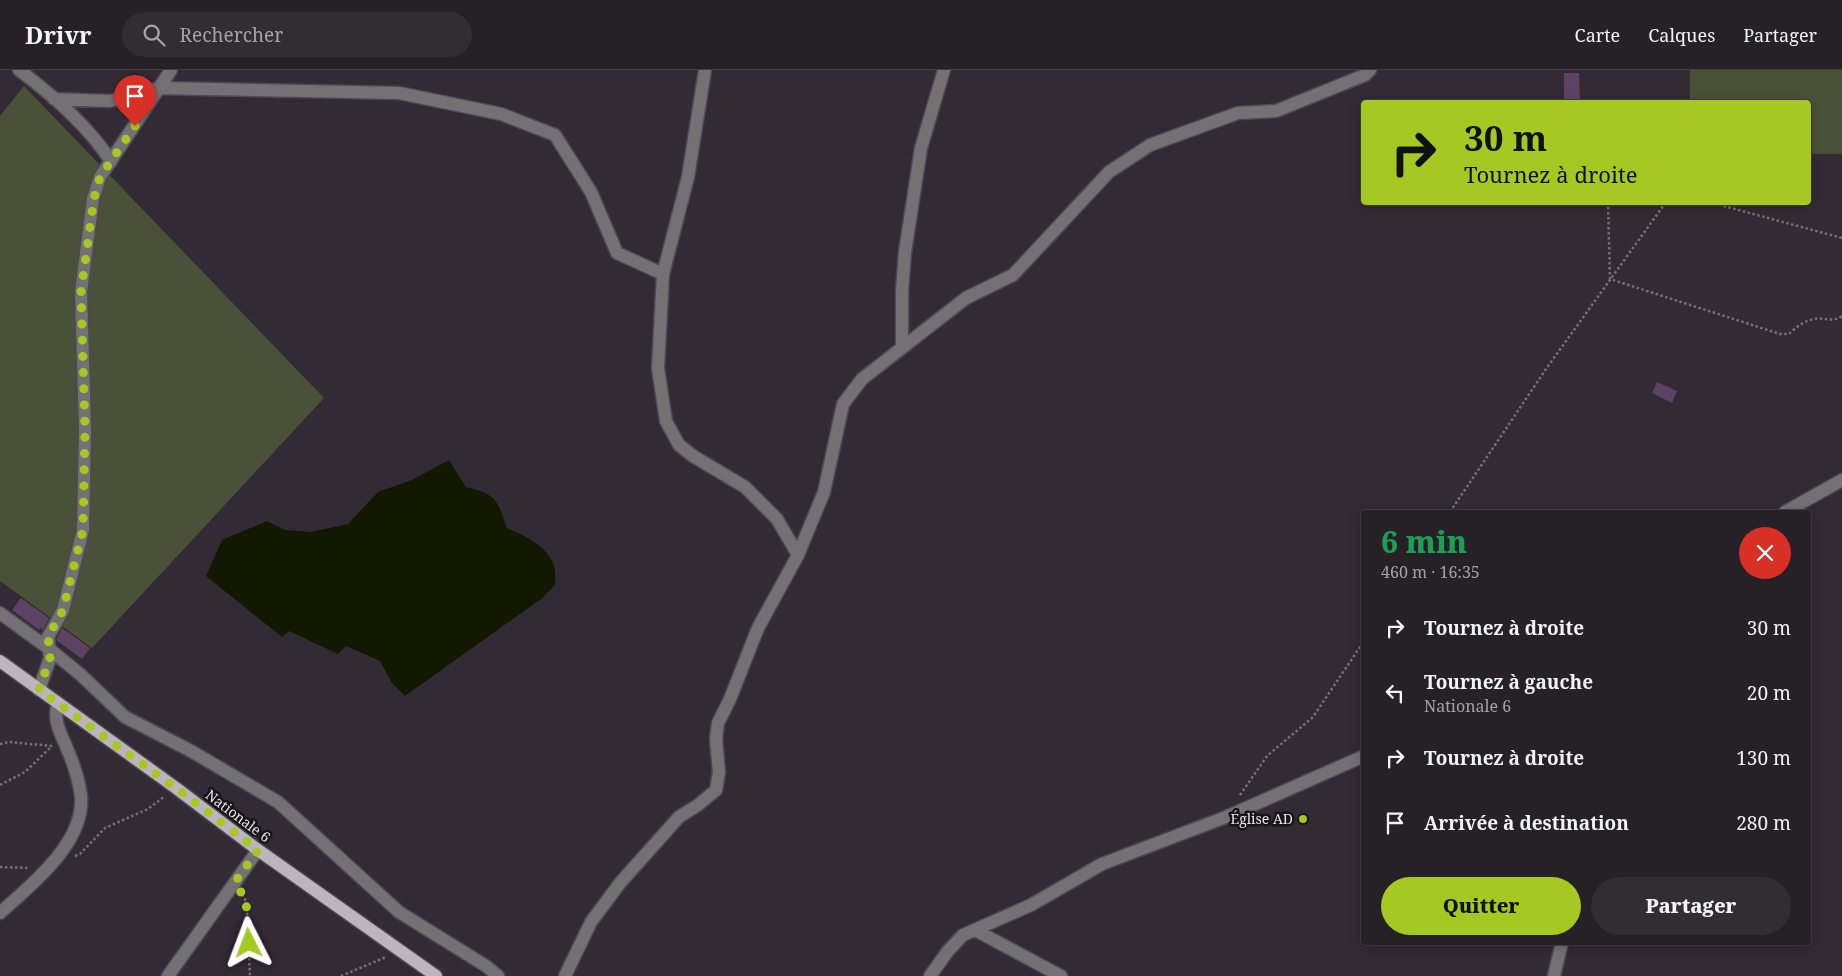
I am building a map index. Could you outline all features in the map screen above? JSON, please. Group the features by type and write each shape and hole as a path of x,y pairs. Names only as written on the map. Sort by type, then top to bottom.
{"main road":[{"name":"Nationale 6","path":"0,661 176,788 258,850 436,976"}],"street":[{"path":"19,70 54,99 98,141 111,161"},
{"path":"39,690 50,658 48,637 63,610 83,530 85,429 81,292 94,198 100,177 171,70"},
{"path":"705,70 688,178 663,274 658,368 666,421 679,445 692,456 745,487 777,519 798,555"},
{"path":"902,347 902,291 912,205 921,148 944,70"},
{"path":"565,976 591,922 620,883 679,818 716,790 719,772 716,739 718,723 730,699 758,628 798,555 824,492 843,404 862,379 966,298 1013,275 1109,172 1150,145 1238,113 1276,111 1365,75 1370,70"},
{"path":"54,99 110,101 159,88 400,93 501,114 555,135 592,192 617,253 663,274"},
{"path":"1789,510 1842,480"},
{"path":"0,613 82,675 125,717 191,751 278,802 398,912 486,966 498,976"},
{"path":"0,912 49,868 73,831 79,815 81,797 74,767 55,719 58,704"},
{"path":"930,976 953,945 963,935 1031,905 1102,864 1226,817 1361,757"},
{"path":"168,976 258,850"},
{"path":"975,930 1061,976"},
{"path":"1554,976 1561,945"}],"path":[{"path":"1608,205 1610,279"},
{"path":"1451,510 1546,369 1664,205"},
{"path":"1720,205 1842,238"},
{"path":"1610,279 1780,334 1788,334 1801,324 1815,318 1836,320 1842,316"},
{"path":"1226,817 1267,756 1313,717 1361,645"},
{"path":"0,744 10,742 52,746 64,742"},
{"path":"0,785 25,772 52,746"},
{"path":"72,857 80,854 106,828 148,809 176,788"},
{"path":"0,867 49,868"},
{"path":"235,882 246,901 250,976"},
{"path":"341,976 402,951"}],"shaded area":[{"path":"1690,70 1842,70 1842,154 1811,154 1811,100 1690,100"},
{"path":"24,86 324,398 92,648 0,581 0,116"},
{"path":"449,460 466,487 484,492 494,500 501,511 507,528 535,542 546,552 555,568 555,585 541,599 405,696 392,683 380,661 346,646 338,654 289,631 282,637 206,576 222,540 267,521 285,530 311,532 348,524 378,492 412,480"}],"building":[{"path":"1564,73 1579,73 1580,100 1564,100"},
{"path":"1657,382 1677,391 1672,403 1652,393"},
{"path":"21,598 49,618 43,630 40,628 39,630 12,610"},
{"path":"62,628 90,648 82,659 56,640"}],"place":[{"name":"Église AD","path":"1303,819"}],"route":[{"path":"135,126 100,177 94,198 81,292 85,429 83,530 63,610 48,637 50,658 39,690 176,788 258,850 235,882 246,901 249,943"}]}
